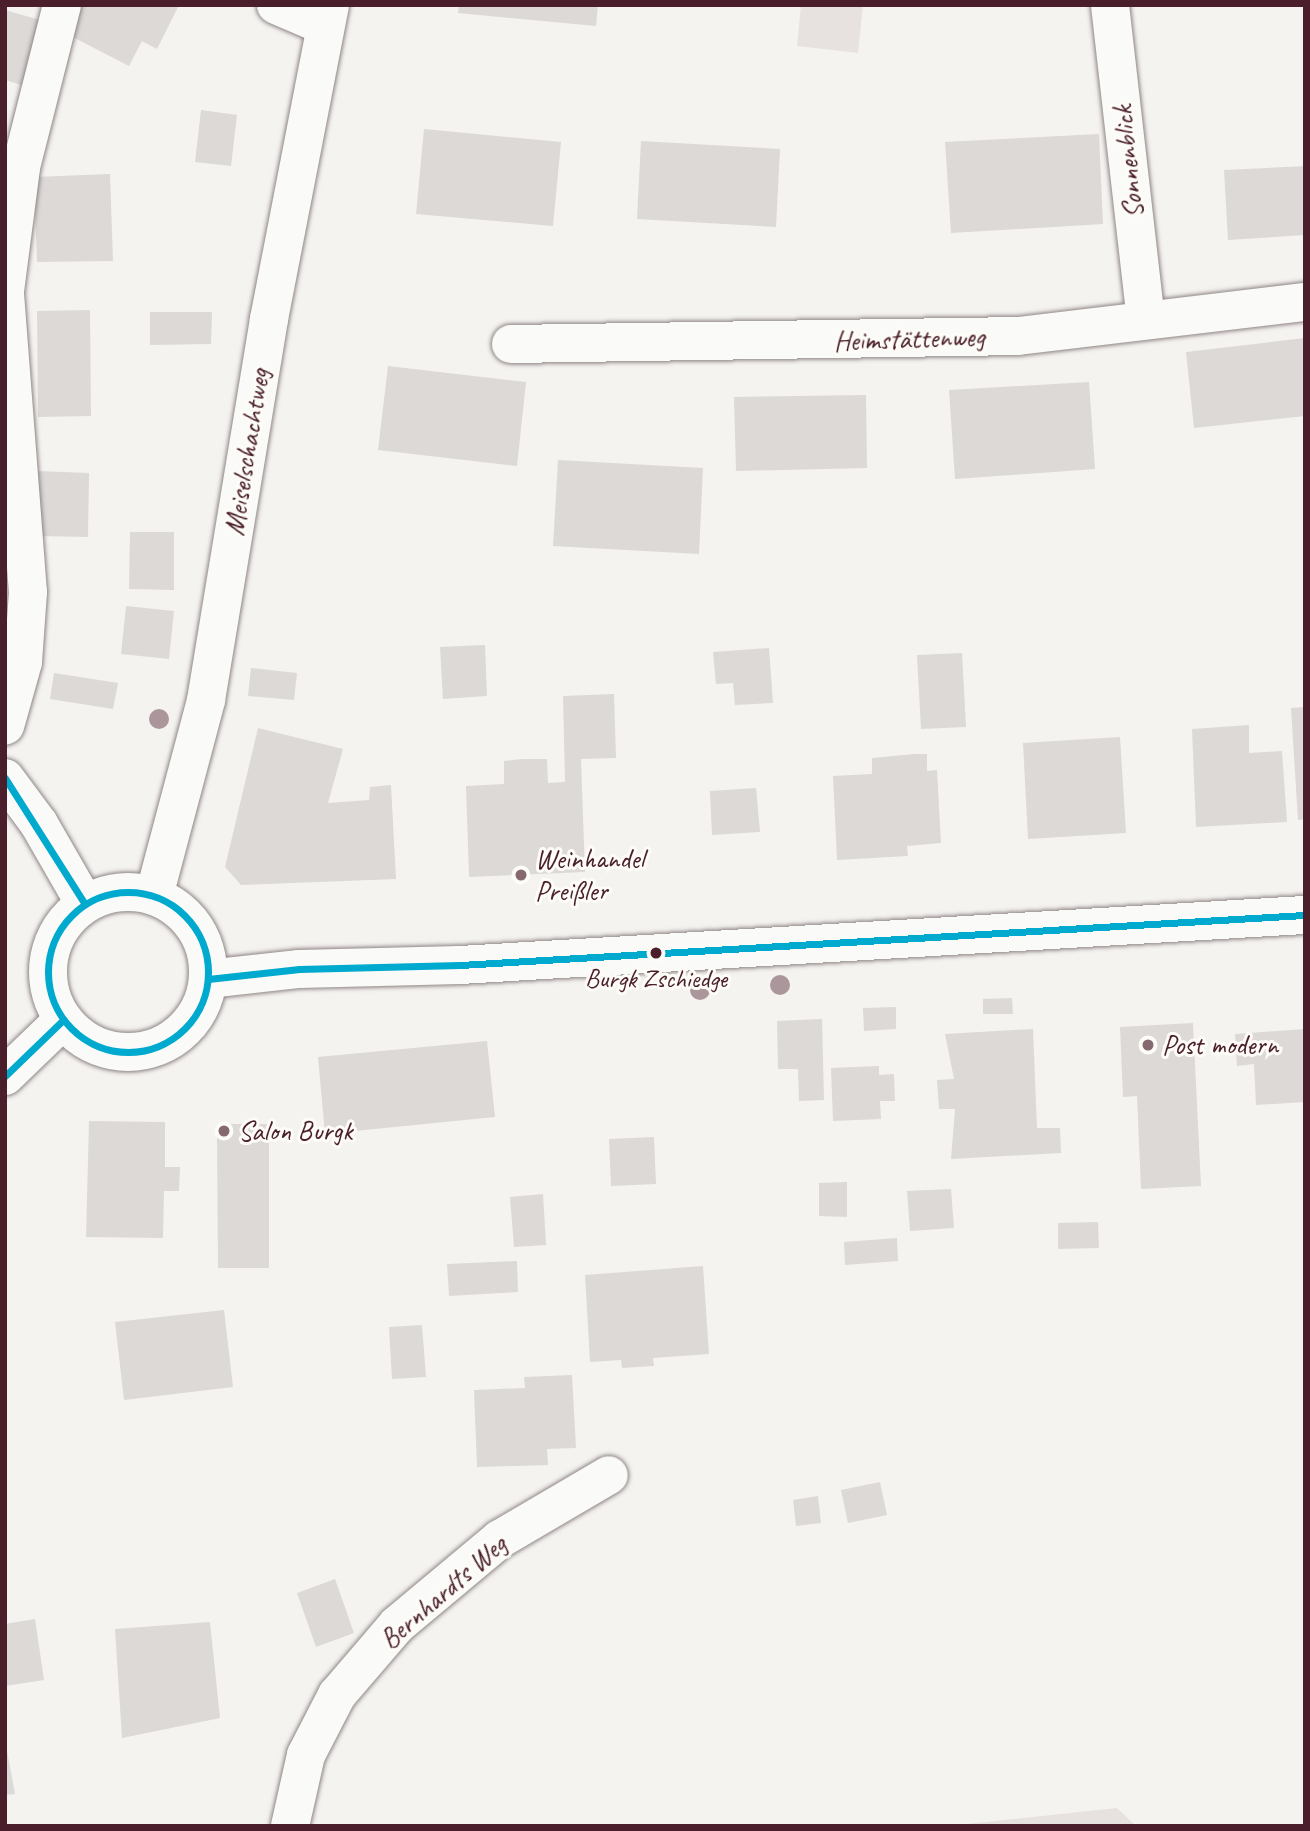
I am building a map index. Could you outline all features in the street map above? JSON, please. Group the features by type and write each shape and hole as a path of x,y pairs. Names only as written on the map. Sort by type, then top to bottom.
{"street":[{"path":"5,726 23,662 28,592 5,293 21,167 62,5"},
{"path":"276,5 327,16"},
{"name":"Sonnenblick","path":"1111,5 1146,319"},
{"name":"Meiselschachtweg","path":"154,896 206,700 327,16"},
{"name":"Heimstättenweg","path":"511,344 1018,336 1305,302"},
{"path":"5,778 85,904"},
{"path":"118,892 154,896 178,909 197,930 208,979 201,1006 185,1028 149,1048 108,1051 83,1039 63,1020 52,1001 48,957 68,918 85,904 118,892"},
{"path":"208,979 299,970 460,965 1305,915"},
{"path":"5,1076 63,1020"},
{"name":"Bernhardts Weg","path":"289,1826 306,1755 337,1695 397,1625 500,1539 609,1475"}],"shaded area":[{"path":"801,5 863,5 858,53 797,46"},
{"path":"1117,1808 1136,1826 949,1826"}],"building":[{"path":"79,5 179,5 157,49 142,41 129,66 65,33"},
{"path":"459,5 598,5 596,26 458,13"},
{"path":"5,10 47,22 28,87 5,80"},
{"path":"201,110 237,115 231,166 195,162"},
{"path":"424,129 561,142 553,226 416,214"},
{"path":"1099,134 1103,224 951,233 945,142"},
{"path":"641,141 780,149 776,227 637,219"},
{"path":"1305,166 1305,235 1228,240 1224,170"},
{"path":"110,174 113,261 37,262 34,177"},
{"path":"90,310 91,416 38,417 37,311"},
{"path":"150,312 212,312 211,344 150,345"},
{"path":"1305,338 1305,416 1194,428 1186,352"},
{"path":"388,366 526,382 517,466 378,450"},
{"path":"1089,382 1095,469 955,479 949,390"},
{"path":"866,395 867,468 736,471 734,397"},
{"path":"558,460 703,468 699,554 553,546"},
{"path":"38,471 89,473 88,537 37,536"},
{"path":"130,532 174,532 174,590 129,589"},
{"path":"126,606 174,611 169,659 121,654"},
{"path":"485,645 487,696 443,699 440,647"},
{"path":"769,648 773,703 735,705 733,683 716,684 713,652"},
{"path":"962,653 966,727 921,729 917,655"},
{"path":"251,668 297,673 294,700 248,696"},
{"path":"54,673 118,683 113,709 50,699"},
{"path":"614,694 616,758 581,759 585,872 469,877 466,786 504,784 504,761 523,759 547,759 548,783 565,782 563,696"},
{"path":"1305,707 1305,819 1298,820 1291,708"},
{"path":"1249,725 1249,753 1282,751 1287,822 1196,827 1192,729"},
{"path":"258,728 343,749 328,803 369,800 370,787 391,785 396,879 241,885 225,867"},
{"path":"1120,737 1126,833 1028,839 1023,743"},
{"path":"927,754 927,771 937,770 941,843 907,846 908,856 837,860 833,776 872,774 872,758"},
{"path":"756,788 760,832 712,835 710,791"},
{"path":"1012,998 1013,1014 983,1014 983,999"},
{"path":"896,1007 896,1029 864,1031 863,1008"},
{"path":"822,1019 824,1100 799,1101 798,1069 778,1069 777,1021"},
{"path":"1193,1023 1201,1186 1141,1189 1137,1096 1123,1097 1120,1027"},
{"path":"1033,1029 1037,1128 1060,1128 1061,1153 951,1159 955,1109 939,1109 937,1080 954,1079 945,1034"},
{"path":"1305,1029 1305,1102 1256,1105 1254,1064 1237,1066 1235,1034"},
{"path":"487,1041 495,1117 325,1134 318,1057"},
{"path":"879,1066 879,1075 894,1074 895,1101 880,1101 881,1119 833,1121 831,1068"},
{"path":"89,1121 165,1122 165,1167 180,1167 179,1191 164,1191 163,1238 86,1237"},
{"path":"230,1124 269,1124 269,1268 218,1268 217,1135"},
{"path":"654,1137 656,1184 611,1186 609,1139"},
{"path":"847,1182 847,1217 819,1216 819,1183"},
{"path":"951,1189 954,1228 910,1231 907,1191"},
{"path":"543,1194 546,1245 514,1247 510,1197"},
{"path":"1098,1222 1099,1248 1058,1249 1058,1223"},
{"path":"897,1238 898,1261 845,1265 844,1242"},
{"path":"517,1261 518,1292 449,1296 447,1264"},
{"path":"703,1266 709,1354 653,1358 654,1366 622,1368 621,1360 590,1362 585,1275"},
{"path":"224,1310 233,1387 124,1400 115,1322"},
{"path":"422,1325 426,1377 392,1379 389,1327"},
{"path":"572,1375 576,1448 547,1449 548,1465 477,1467 474,1390 525,1388 524,1377"},
{"path":"880,1482 887,1515 848,1523 841,1490"},
{"path":"818,1496 821,1523 796,1526 793,1500"},
{"path":"335,1579 354,1633 316,1647 297,1593"},
{"path":"35,1619 44,1680 5,1686 5,1624"},
{"path":"210,1622 220,1718 122,1738 115,1629"},
{"path":"5,1740 15,1794 5,1795"}],"transit line":[{"path":"5,778 85,904"},
{"path":"128,892 159,898 185,915 202,941 208,972 202,1003 185,1029 159,1046 128,1052 97,1046 71,1029 54,1003 48,972 54,941 71,915 97,898 128,892"},
{"path":"208,979 299,969 460,965 1305,915"},
{"path":"5,1076 63,1020"}],"place":[{"name":"Weinhandel Preißler","path":"521,875"},
{"name":"Burgk Zschiedge","path":"656,953"},
{"name":"Post modern","path":"1148,1045"},
{"name":"Salon Burgk","path":"224,1131"}]}
